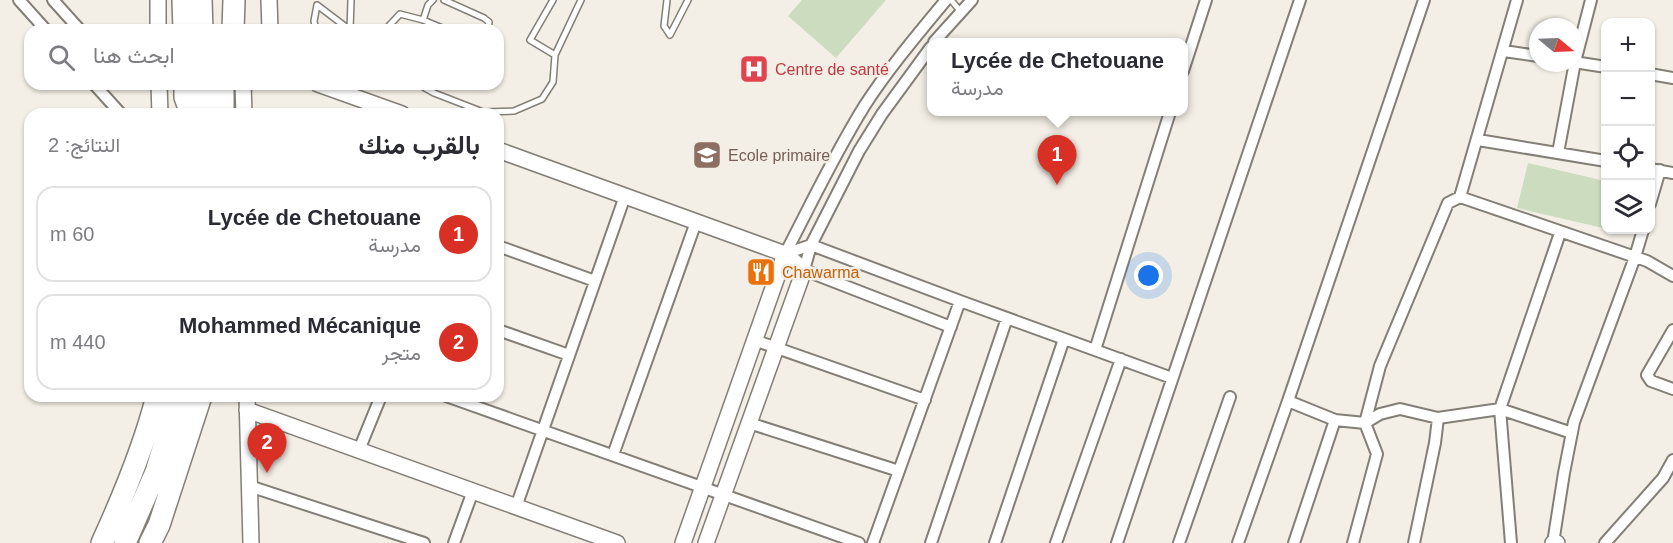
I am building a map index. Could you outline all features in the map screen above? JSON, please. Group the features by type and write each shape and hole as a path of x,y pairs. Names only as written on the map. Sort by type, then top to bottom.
{"highway":[{"path":"183,0 184,24"},
{"path":"201,0 202,24"},
{"path":"222,0 222,24"},
{"path":"233,24 234,0"},
{"path":"186,90 185,98 189,108"},
{"path":"190,90 200,108"},
{"path":"223,90 223,108"},
{"path":"102,543 139,455 155,402"},
{"path":"125,543 156,472 177,402"},
{"path":"150,543 159,525 199,402"}],"main road":[{"path":"158,0 158,24"},
{"path":"242,0 242,24"},
{"path":"269,0 270,24"},
{"path":"159,90 160,108"},
{"path":"243,90 244,108"},
{"path":"346,90 388,108"},
{"path":"504,152 785,254 804,270 706,543"},
{"path":"683,543 785,254"},
{"path":"251,543 247,403 359,450 617,543"}],"street":[{"path":"19,0 41,24"},
{"path":"53,0 75,24"},
{"path":"785,254 839,150 866,104 895,63 946,0"},
{"path":"937,38 972,0"},
{"path":"1188,56 1206,0"},
{"path":"1117,543 1300,0"},
{"path":"1238,543 1424,0"},
{"path":"1460,197 1517,0"},
{"path":"1583,29 1591,0"},
{"path":"1504,51 1529,55"},
{"path":"927,52 882,114 859,151 811,245 804,270 951,327"},
{"path":"1583,63 1601,66"},
{"path":"1558,153 1572,72"},
{"path":"1655,75 1673,78"},
{"path":"99,90 115,108"},
{"path":"866,104 882,114"},
{"path":"1095,350 1168,116"},
{"path":"1478,140 1601,160"},
{"path":"1655,170 1673,173"},
{"path":"516,507 625,196"},
{"path":"1353,543 1377,454 1365,423 1380,366 1448,203 1460,197 1647,261 1673,276"},
{"path":"612,455 696,222"},
{"path":"1511,543 1500,409 1560,232"},
{"path":"1554,543 1574,422 1642,234"},
{"path":"785,254 811,245 1172,378"},
{"path":"504,248 595,281"},
{"path":"873,543 960,301"},
{"path":"931,543 1007,318"},
{"path":"1673,330 1647,375 1651,381 1673,389"},
{"path":"504,332 569,355"},
{"path":"994,543 1064,339"},
{"path":"754,340 777,346 925,400"},
{"path":"1056,543 1120,359"},
{"path":"1179,543 1230,397"},
{"path":"1288,401 1335,420 1365,423 1380,414 1400,409 1438,418 1500,409 1572,433"},
{"path":"359,450 379,402"},
{"path":"463,402 859,543"},
{"path":"1414,543 1438,418"},
{"path":"1294,543 1335,420"},
{"path":"749,423 899,471"},
{"path":"1605,543 1663,478 1673,460"},
{"path":"1663,478 1673,486"},
{"path":"249,486 424,543"},
{"path":"454,543 473,491"}],"lane":[{"path":"349,24 351,0"},
{"path":"423,20 428,5 433,0"},
{"path":"444,0 484,18 489,24"},
{"path":"552,0 530,40 555,55"},
{"path":"504,111 514,111 543,99 553,82 555,55 581,0"},
{"path":"666,0 664,26 670,35 688,0"},
{"path":"951,0 960,12"},
{"path":"315,24 317,5 341,24"},
{"path":"391,24 400,14 433,24"},
{"path":"429,90 473,108"}],"green space":[{"path":"802,0 886,0 836,58 788,16"},
{"path":"1528,163 1601,180 1601,228 1517,208"}],"place":[{"name":"Centre de santé","path":"754,69"},
{"name":"Ecole primaire","path":"707,155"},
{"name":"Lycée de Chetouane","path":"1057,185"},
{"name":"Chawarma","path":"761,272"},
{"name":"Mohammed Mécanique","path":"267,473"}]}
